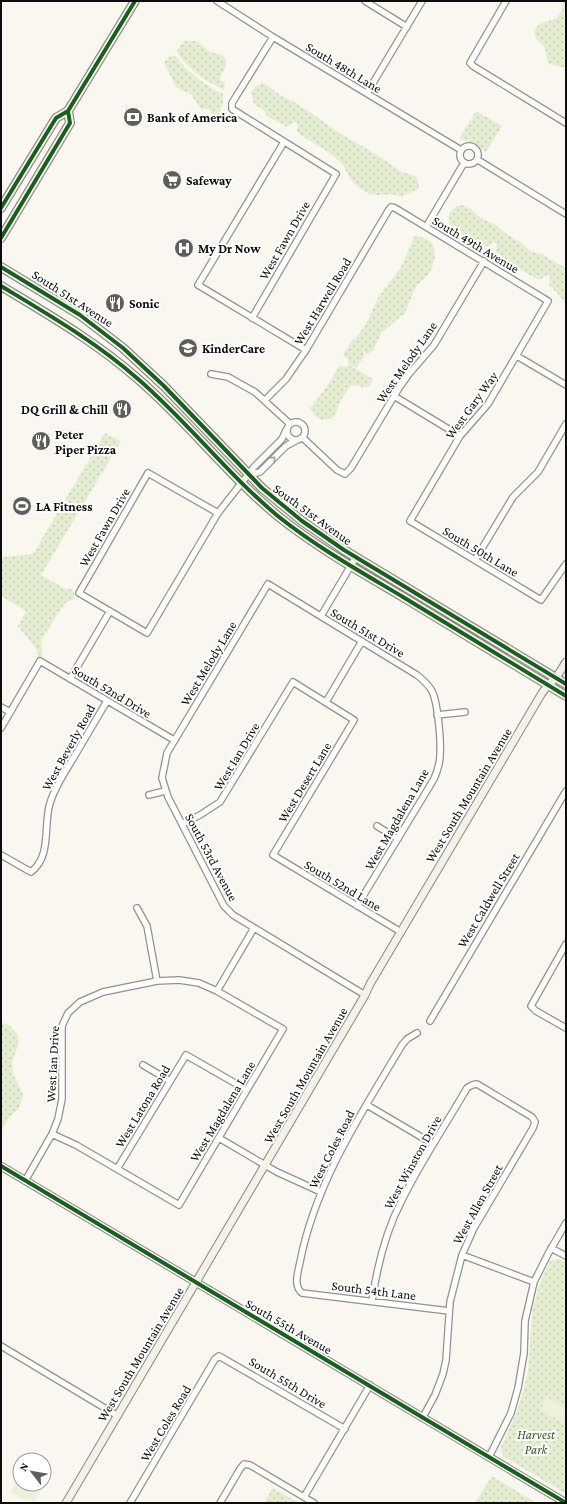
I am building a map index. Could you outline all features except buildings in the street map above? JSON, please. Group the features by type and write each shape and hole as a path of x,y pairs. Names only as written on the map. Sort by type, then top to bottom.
{"main road":[{"path":"1,208 56,118 68,111 135,1"},
{"path":"1,238 70,123 68,111"},
{"name":"South 51st Avenue","path":"1,267 80,314 123,348 164,386 270,496 302,521 356,557 566,684"},
{"name":"South 51st Avenue","path":"1,286 80,334 133,374 166,405 241,483 293,528 351,566 566,696"}],"street":[{"name":"South 48th Lane","path":"217,1 272,37 461,150 467,146 474,147 479,153 478,160 566,214"},
{"path":"365,1 407,27"},
{"path":"367,93 422,1"},
{"path":"506,1 470,63 566,123"},
{"path":"272,37 231,107 233,111 284,142 198,285 306,350"},
{"name":"West Fawn Drive","path":"252,318 336,174 284,142"},
{"path":"461,150 460,158 464,163 473,164 478,160"},
{"path":"426,227 464,163"},
{"name":"South 49th Avenue","path":"391,208 396,208 548,301"},
{"name":"West Harwell Road","path":"265,400 286,379 306,350 391,208"},
{"name":"West Melody Lane","path":"300,439 337,470 345,474 409,374 434,345 484,261"},
{"name":"West Gary Way","path":"410,521 460,436 488,404 548,301"},
{"path":"517,356 566,385"},
{"path":"211,374 228,377 255,392 290,424"},
{"path":"394,396 460,436"},
{"path":"70,679 110,611 147,633 218,513 254,467 282,439 290,424 297,422 303,425 305,431 300,439 286,446 260,472 249,475"},
{"path":"475,560 513,497 538,472 566,424"},
{"path":"286,430 289,438 300,439"},
{"name":"West Fawn Drive","path":"110,611 79,593 148,473 218,513"},
{"name":"South 50th Lane","path":"410,521 541,600 566,564"},
{"path":"321,616 356,557"},
{"name":"West Melody Lane","path":"167,753 268,584"},
{"name":"South 51st Drive","path":"268,584 425,681 432,691 438,715"},
{"path":"326,702 362,641"},
{"name":"South 52nd Drive","path":"10,712 40,661 174,740"},
{"name":"West South Mountain Avenue","path":"66,1503 366,995 370,984 548,685 556,678 566,662"},
{"name":"West Ian Drive","path":"182,824 200,815 220,802 293,682 326,702"},
{"name":"West Beverly Road","path":"1,855 31,872 38,867 44,850 50,804 57,785 107,701"},
{"name":"West Desert Lane","path":"273,855 354,720 326,702"},
{"path":"1,707 10,712 1,728"},
{"path":"438,715 465,712"},
{"name":"West Magdalena Lane","path":"357,906 434,779 440,755 438,715"},
{"name":"South 53rd Avenue","path":"167,753 162,778 165,791 224,906 233,915 366,995"},
{"path":"149,795 165,791"},
{"name":"West Caldwell Street","path":"430,1021 566,792"},
{"path":"377,826 398,839"},
{"name":"South 52nd Lane","path":"273,855 401,932"},
{"path":"137,908 147,926 157,981"},
{"path":"217,991 254,928"},
{"path":"566,944 531,1006 536,1011 566,1028"},
{"name":"West Ian Drive","path":"25,1181 52,1134 58,1119 62,1099 62,1026 68,1013 80,1002 103,992 157,981 178,980 199,983 217,991 284,1029"},
{"name":"West Magdalena Lane","path":"117,1170 179,1205 284,1029"},
{"name":"West Coles Road","path":"298,1290 297,1284 302,1255 311,1220 321,1192 340,1150 402,1045 407,1039 417,1033"},
{"name":"West Latona Road","path":"117,1170 186,1054 248,1090"},
{"path":"143,1065 170,1081"},
{"name":"West Winston Drive","path":"372,1301 377,1268 391,1224 400,1202 467,1088 477,1084 532,1117 534,1122"},
{"path":"367,1105 433,1144"},
{"name":"West Allen Street","path":"423,1417 436,1395 443,1374 446,1360 449,1311 453,1288 462,1255 474,1228 533,1128 534,1122"},
{"path":"52,1134 76,1145 117,1170"},
{"path":"220,1138 301,1184 321,1192"},
{"name":"South 55th Avenue","path":"1,1166 566,1503"},
{"path":"489,1457 511,1413 518,1388 524,1353 527,1307 534,1282 551,1248 566,1224"},
{"path":"551,1248 566,1256"},
{"path":"462,1255 534,1282"},
{"name":"South 54th Lane","path":"298,1290 302,1293 449,1311"},
{"path":"1,1346 118,1416"},
{"name":"West Coles Road","path":"130,1503 215,1359 220,1356"},
{"name":"South 55th Drive","path":"220,1356 345,1429"},
{"path":"304,1497 370,1385"},
{"path":"220,1503 244,1464 250,1465 314,1503"}],"green space":[{"path":"563,1 566,1 566,68 549,64 545,49 535,36 536,28 539,25 557,18 562,10"},
{"path":"185,41 197,41 210,52 222,55 226,59 226,65 220,80 225,83 224,90 210,83 198,74 177,52"},
{"path":"175,55 196,78 223,94 223,104 218,116 214,117 211,115 211,111 208,109 201,109 191,94 176,87 164,63 169,57"},
{"path":"264,83 280,95 298,104 341,134 377,155 402,172 416,176 419,185 418,189 401,197 397,195 376,195 361,189 351,180 340,162 328,152 297,132 298,124 295,122 287,127 267,116 265,111 254,104 251,93 256,86"},
{"path":"476,111 502,126 486,152 474,143 459,139"},
{"path":"461,205 471,209 479,217 496,225 506,234 522,243 530,251 541,254 566,268 566,304 549,285 550,276 547,275 539,280 517,268 496,252 497,245 494,242 488,247 461,234 462,231 452,226 449,220 450,214 454,208"},
{"path":"415,235 428,240 433,244 435,256 432,268 428,275 416,286 405,313 381,333 373,351 366,355 363,347 364,357 356,368 348,363 348,359 343,355 353,339 356,340 355,339 365,326 378,298 401,267"},
{"path":"349,365 373,379 371,384 367,387 351,385 341,400 335,415 333,417 321,420 315,416 310,408 326,388 339,366 345,367"},
{"path":"105,433 121,441 41,575 66,589 73,589 75,599 66,602 41,640 42,656 39,658 37,650 18,626 26,611 1,596 1,557 33,554"},
{"path":"4,1023 10,1026 18,1035 18,1046 12,1062 13,1074 23,1096 19,1108 8,1119 1,1132 1,1024"},
{"name":"Harvest Park","path":"559,1259 566,1263 566,1494 503,1456 501,1447 510,1429 526,1380 529,1364 531,1325 534,1303 538,1289 550,1261"},
{"path":"547,1397 563,1407 560,1413 566,1403 566,1425 540,1409"},
{"path":"492,1476 536,1503 475,1503"},
{"path":"273,1488 299,1503 264,1503"},
{"path":"12,1489 12,1492 40,1492 34,1502 29,1499 27,1502 10,1492"}],"cycle path":[{"path":"1,208 56,118 68,111 135,1"},
{"path":"1,238 70,123 68,111"},
{"path":"1,267 80,315 123,348 164,386 262,488 302,521 344,550 566,684"},
{"path":"1,286 89,341 138,379 174,413 260,501 309,539 566,696"},
{"path":"1,1166 566,1503"}],"place":[{"name":"Bank of America","path":"133,117"},
{"name":"Safeway","path":"172,180"},
{"name":"My Dr Now","path":"184,248"},
{"name":"Sonic","path":"115,303"},
{"name":"KinderCare","path":"188,348"},
{"name":"DQ Grill & Chill","path":"122,409"},
{"name":"Peter Piper Pizza","path":"41,441"},
{"name":"LA Fitness","path":"22,506"}]}
